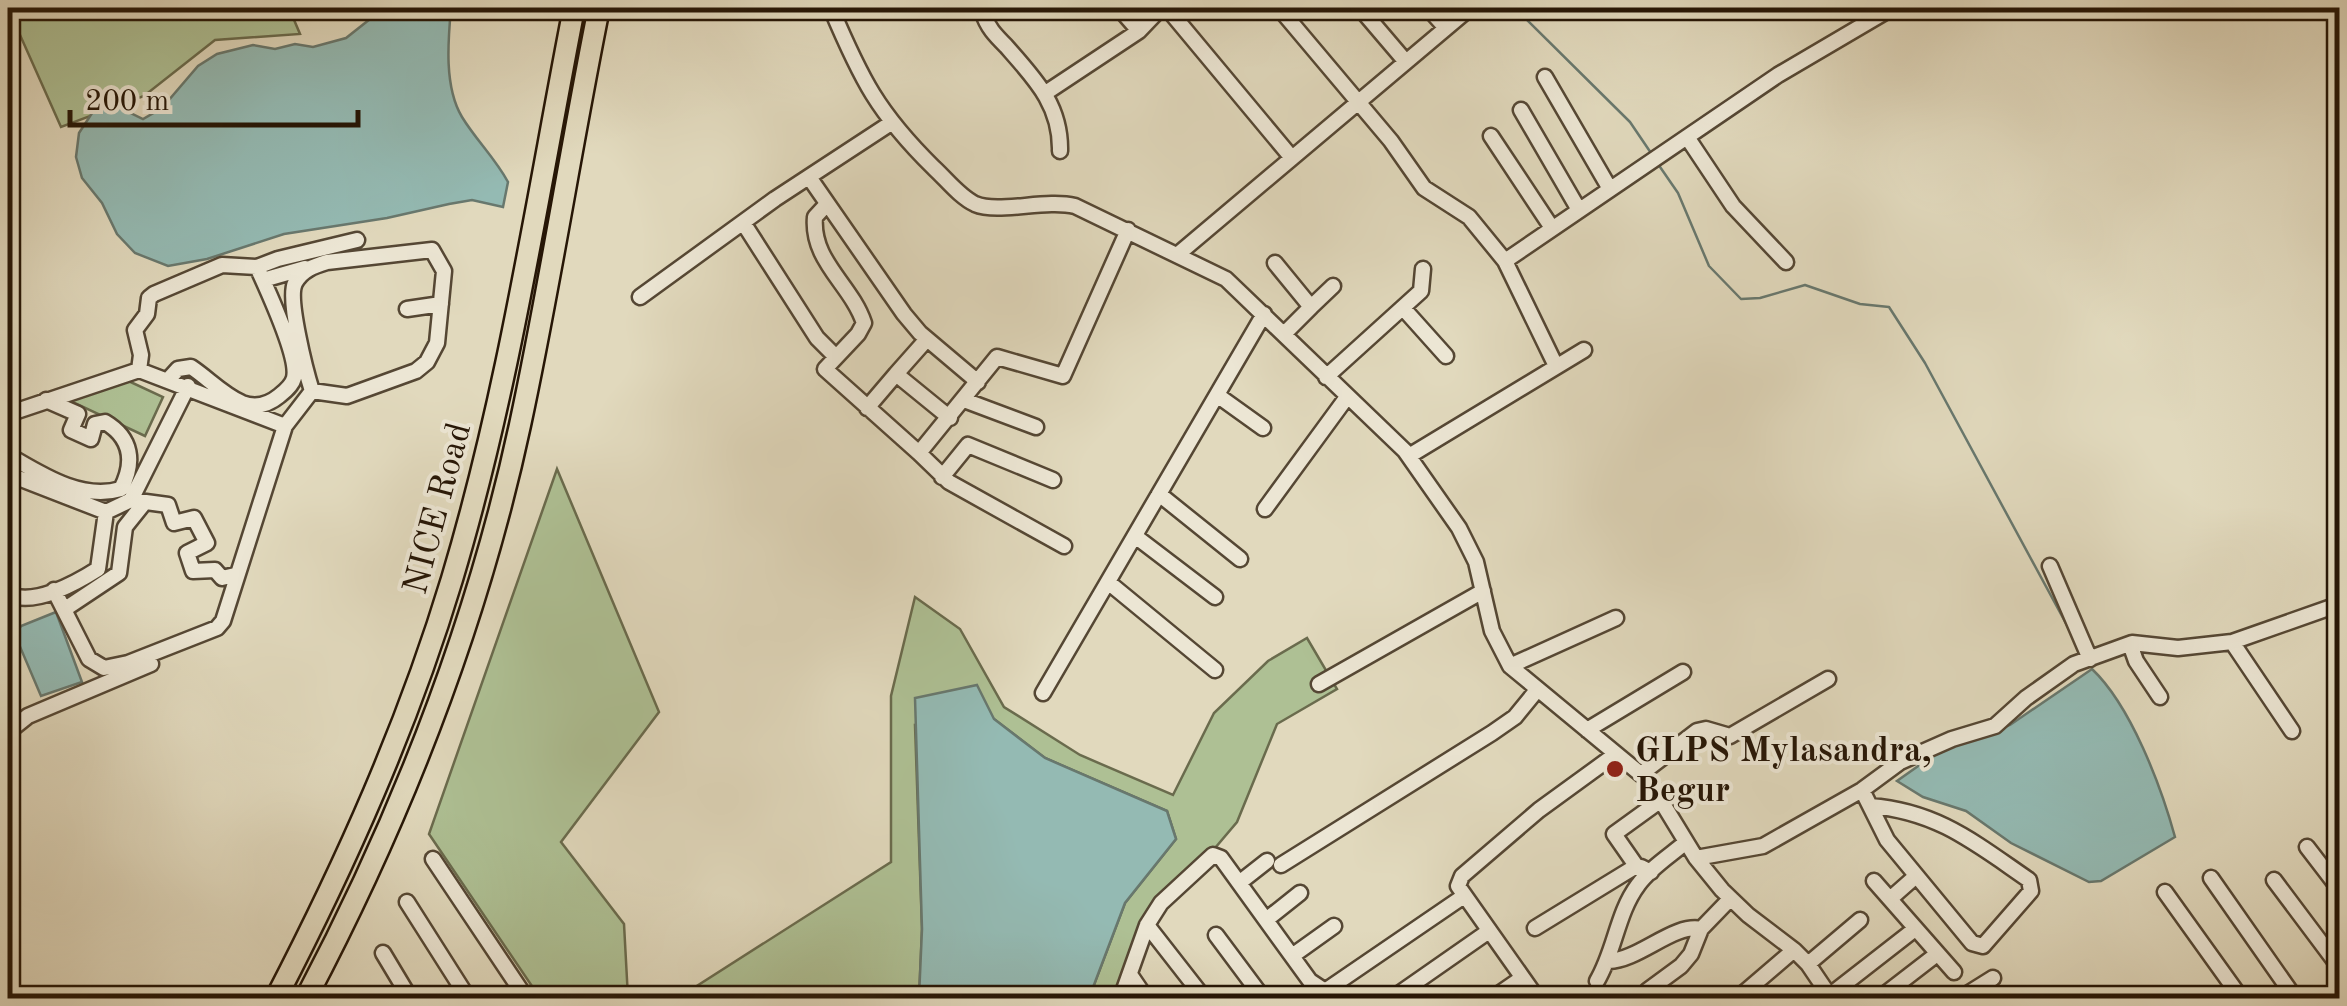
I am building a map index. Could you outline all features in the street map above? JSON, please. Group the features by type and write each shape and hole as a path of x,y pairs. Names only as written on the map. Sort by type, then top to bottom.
{"highway":[{"name":"NICE Road","path":"276,998 319,916 376,788 412,700 452,580 490,438 574,8"},
{"name":"NICE Road","path":"306,998 393,817 442,694 479,582 520,426 599,8"}],"street":[{"path":"831,8 862,80 891,123 956,189 976,204 992,207 1056,202 1075,206 1226,279 1409,456 1459,528 1476,562 1492,631 1510,666 1641,774 1696,858 1730,898 1808,964 1830,997 1915,929"},
{"path":"986,8 982,13 988,27 1047,92 1061,128 1060,151"},
{"path":"1119,8 1139,31"},
{"path":"1047,92 1139,31 1164,8 1292,158"},
{"path":"1279,8 1424,188 1469,217 1505,261 1556,366"},
{"path":"1360,8 1406,62"},
{"path":"1428,8 1446,28"},
{"path":"1177,255 1470,8"},
{"path":"1505,261 1778,75 1892,8"},
{"path":"1544,77 1610,189"},
{"path":"1521,110 1579,210"},
{"path":"640,298 891,123"},
{"path":"1491,136 1552,228"},
{"path":"1687,136 1733,206 1786,262"},
{"path":"808,178 904,314 926,339 978,382"},
{"path":"827,204 815,216 814,237 819,252 864,323 825,369 942,478 1064,546"},
{"path":"744,224 818,338 836,357"},
{"path":"919,453 997,357 1062,376 1128,230"},
{"path":"260,274 278,258 357,240"},
{"path":"139,370 141,355 135,330 147,314 149,298 222,266 260,274 432,250 444,271 437,343 427,362 416,371 347,396 312,391"},
{"path":"1275,263 1311,307"},
{"path":"54,590 89,659 104,668 211,632 223,621 285,426 312,391 293,290 297,280 311,267"},
{"path":"1326,377 1421,291 1423,270"},
{"path":"168,380 178,368 191,367 220,392 246,405 271,402 283,394 294,379 293,366 260,274"},
{"path":"1284,334 1333,286"},
{"path":"407,309 442,304"},
{"path":"1403,308 1446,356"},
{"path":"1043,694 1264,314"},
{"path":"867,408 926,339"},
{"path":"1409,456 1584,350"},
{"path":"8,414 139,370 285,426"},
{"path":"896,374 950,418"},
{"path":"65,609 119,573 125,526 188,386"},
{"path":"1217,395 1263,428"},
{"path":"1264,509 1347,397"},
{"path":"8,455 66,486 107,491 121,488 132,460 130,449 118,432 104,422 95,424 91,438 71,430 78,414 46,400"},
{"path":"964,400 1036,427"},
{"path":"942,478 968,445 1053,480"},
{"path":"8,474 106,512 138,501 168,504 174,523 198,520 207,543 187,553 193,570 214,570 222,578 235,575"},
{"path":"1159,494 1240,559"},
{"path":"8,594 16,599 54,590 98,569 106,512"},
{"path":"1135,536 1216,597"},
{"path":"2050,566 2090,658"},
{"path":"1108,582 1215,670"},
{"path":"1319,684 1483,591"},
{"path":"1696,858 1762,846 1862,790 1900,762 1952,739 1995,726 2074,664 2130,644 2178,648 2232,642 2340,604"},
{"path":"1510,666 1616,618"},
{"path":"8,732 28,716 208,640"},
{"path":"2232,642 2292,731"},
{"path":"2130,644 2136,661 2160,697"},
{"path":"1587,730 1683,672"},
{"path":"1641,774 1697,731 1706,729 1730,736 1828,679"},
{"path":"1239,883 1504,725 1538,690"},
{"path":"1537,998 1458,886 1462,876 1539,810 1616,754"},
{"path":"1862,790 1870,806 1887,840 1966,938 1978,947 1988,941 2031,890 2028,880 1939,820 1912,811 1870,806"},
{"path":"1644,870 1614,834 1661,800"},
{"path":"1535,928 1644,870 1686,842"},
{"path":"2307,846 2340,890"},
{"path":"1121,998 1147,925 1161,902 1213,854 1221,858 1315,986 1326,991 1464,896"},
{"path":"433,859 526,998"},
{"path":"1597,981 1609,961 1630,898 1644,870"},
{"path":"1890,899 1916,876"},
{"path":"2211,878 2295,998"},
{"path":"2274,880 2340,968"},
{"path":"1874,881 1954,972"},
{"path":"2165,892 2241,998"},
{"path":"1266,920 1300,893"},
{"path":"1648,991 1681,966 1691,954 1701,929 1730,898"},
{"path":"407,902 468,998"},
{"path":"1808,964 1860,920"},
{"path":"1147,925 1204,998"},
{"path":"1292,956 1334,926"},
{"path":"1609,961 1626,958 1687,929 1701,929"},
{"path":"1393,998 1489,930"},
{"path":"1216,935 1263,998"},
{"path":"1738,998 1794,950"},
{"path":"383,953 410,998"},
{"path":"1880,998 1937,954"},
{"path":"1130,976 1146,998"},
{"path":"1493,998 1522,978"},
{"path":"1962,998 1993,978"}],"green space":[{"path":"8,8 289,8 300,34 215,40 144,96 61,127"},
{"path":"122,378 163,397 145,436 66,399"},
{"path":"557,469 659,712 561,842 624,924 628,998 540,998 429,834"},
{"path":"915,597 960,629 1004,707 1080,755 1173,795 1214,713 1268,661 1307,638 1337,689 1277,724 1237,822 1154,920 1130,998 1089,998 1125,903 1176,839 1167,811 1045,758 994,719 915,725 922,929 919,998 678,998 891,862 891,696"}],"water":[{"path":"384,8 451,8 452,92 462,117 508,182 503,207 472,200 449,204 284,234 207,259 168,266 135,253 117,234 102,203 82,178 76,157 79,133 96,107 110,103 143,119 162,108 198,66 217,54 253,45 275,49 295,44 313,47 346,38"},
{"path":"56,612 82,682 41,696 15,635 21,626"},
{"path":"2092,669 2132,725 2162,794 2175,837 2101,881 2089,882 2011,843 1966,811 1923,797 1897,781 1938,752 2010,725"},
{"path":"977,685 994,719 1045,758 1167,811 1176,839 1125,903 1089,998 919,998 922,929 915,698"}],"waterway":[{"path":"1515,8 1630,122 1651,153"},
{"path":"1658,164 1678,193 1709,266 1741,299 1760,298 1805,285 1860,304 1889,307 1925,363 2069,629"}],"place":[{"name":"GLPS Mylasandra, Begur","path":"1615,769"}]}
